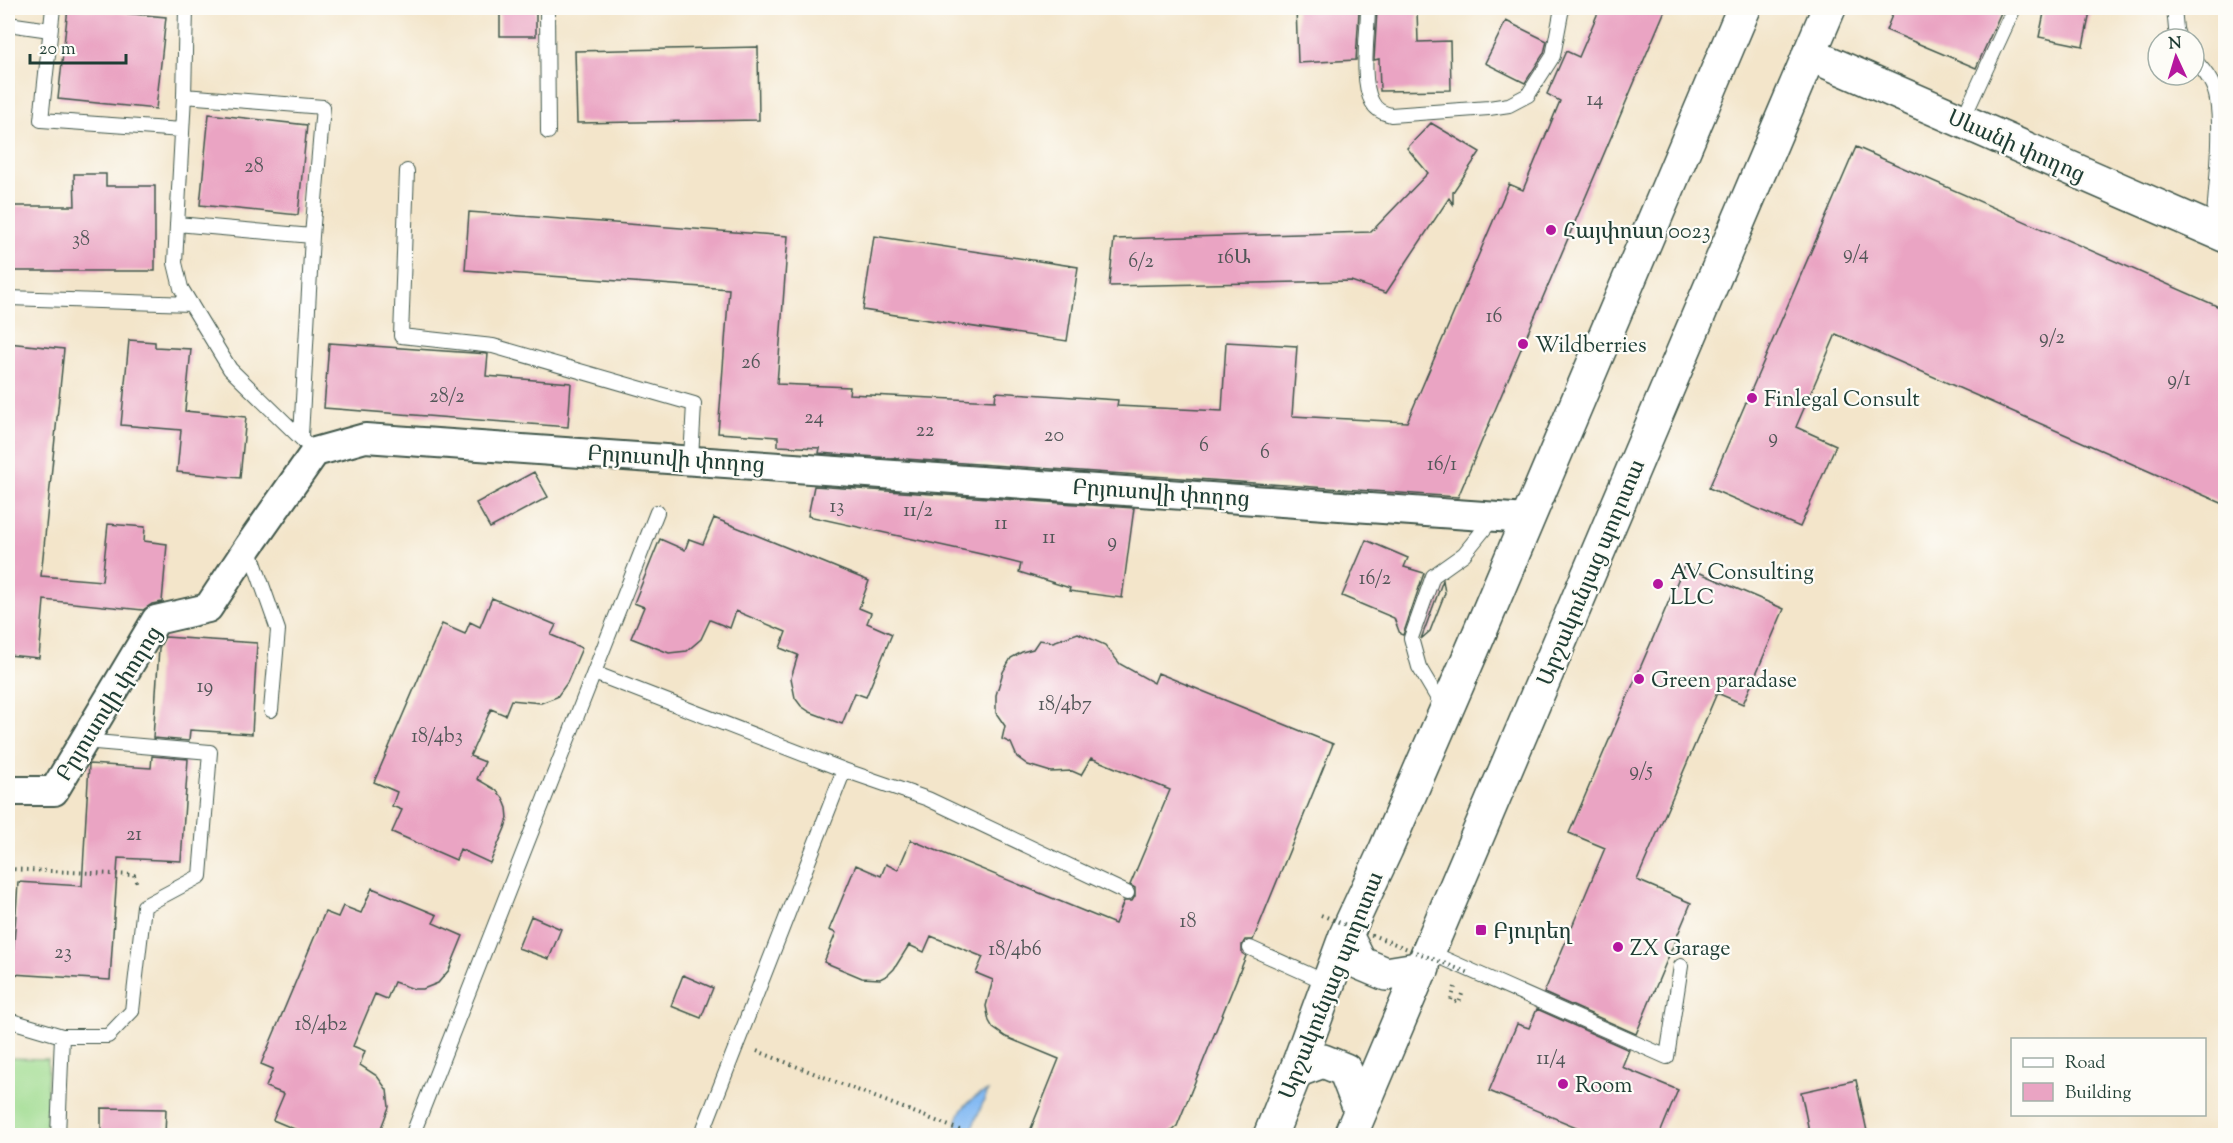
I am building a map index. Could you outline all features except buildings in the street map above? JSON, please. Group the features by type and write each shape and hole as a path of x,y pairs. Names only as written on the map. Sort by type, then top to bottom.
{"main road":[{"name":"Արշակունյաց պողոտա","path":"1270,1136 1328,983 1334,925 1386,849 1445,712 1511,517 1744,8"},
{"name":"Արշակունյաց պողոտա","path":"1355,1122 1426,960 1829,8"},
{"name":"Սևանի փողոց","path":"1809,54 2219,233"},
{"path":"1334,925 1360,963 1386,975 1426,960"},
{"path":"1296,1071 1323,1060 1345,1070 1355,1122"}],"street":[{"name":"Բրյուսովի փողոց","path":"8,791 54,791 156,620 208,609 249,546 308,444 365,438 1511,517"}],"lane":[{"path":"53,8 41,120 182,130"},
{"path":"186,8 175,263 181,288 230,369 308,444"},
{"path":"548,8 548,132"},
{"path":"1368,8 1366,81 1371,102 1380,112 1391,115 1489,108 1509,105 1528,95 1553,56 1562,8"},
{"path":"1962,121 2014,8"},
{"path":"2174,8 2175,27"},
{"path":"8,24 50,30"},
{"path":"2206,71 2221,96 2219,233"},
{"path":"184,96 323,107 312,236 308,444"},
{"path":"408,171 401,336 494,346 694,404 691,459"},
{"path":"177,224 312,236"},
{"path":"8,298 191,304"},
{"path":"412,1136 657,512"},
{"path":"1445,712 1419,667 1411,638 1434,576 1511,517"},
{"path":"249,546 278,630 271,710"},
{"path":"594,673 844,770 928,799 1127,893"},
{"path":"8,1020 62,1036 108,1036 132,1011 144,906 200,876 210,752 84,741"},
{"path":"701,1136 844,770"},
{"path":"1250,948 1328,983"},
{"path":"1426,960 1666,1057 1681,966"},
{"path":"58,1136 62,1036"}],"path":[{"path":"8,869 134,875 144,906"},
{"path":"1334,925 1469,973"},
{"path":"737,1043 975,1136"}],"green space":[{"path":"8,42 14,43 11,109 8,109"},
{"path":"8,1058 48,1059 46,1135 8,1135"}],"water":[{"path":"988,1091 969,1135 957,1135 957,1120 964,1107 974,1098"}],"place":[{"name":"Հայփոստ 0023","path":"1551,230"},
{"name":"Wildberries","path":"1523,344"},
{"name":"Finlegal Consult","path":"1752,398"},
{"name":"AV Consulting LLC","path":"1658,584"},
{"name":"Green paradase","path":"1639,679"},
{"name":"Բյուրեղ","path":"1481,930"},
{"name":"ZX Garage","path":"1618,947"},
{"name":"Room","path":"1563,1084"}]}
